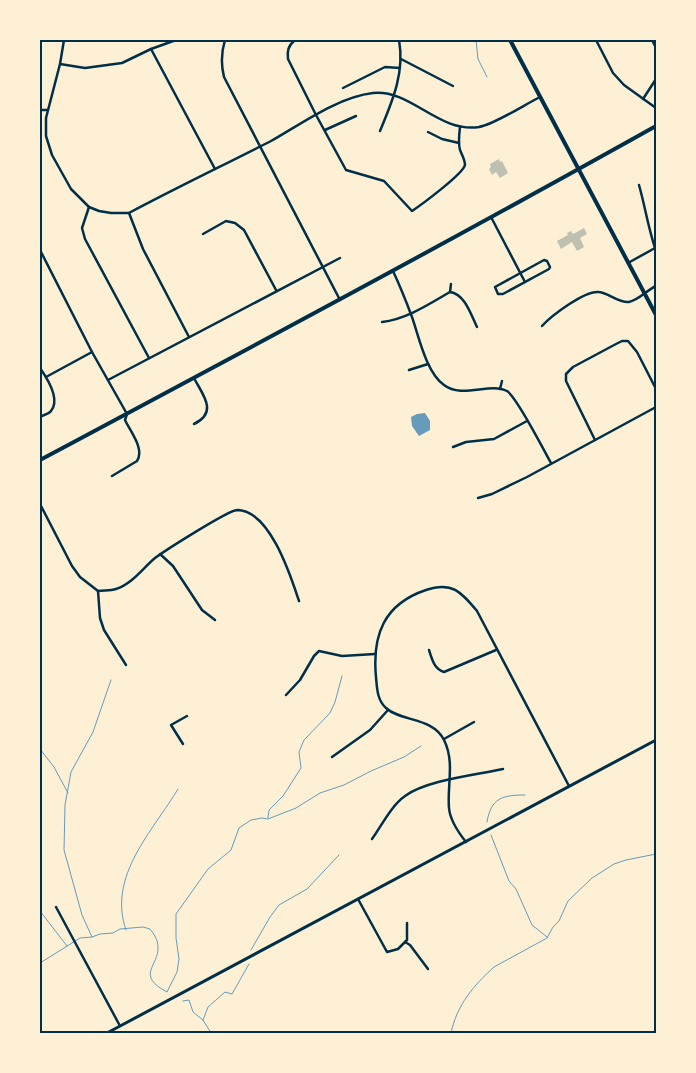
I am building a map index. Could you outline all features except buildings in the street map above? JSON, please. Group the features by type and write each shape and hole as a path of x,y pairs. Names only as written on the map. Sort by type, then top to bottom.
{"main road":[{"path":"510,40 656,315"},
{"path":"40,460 340,300 656,126"}],"street":[{"path":"64,40 60,64 47,110 46,136 52,155 72,189 90,207 99,211 129,213 316,115 360,95 384,93 395,96 436,118 460,127 481,126 540,97"},
{"path":"60,64 85,68 122,63 151,49 176,40"},
{"path":"225,40 222,54 224,78 340,300"},
{"path":"295,40 289,45 288,59 346,170 384,181 412,211 457,176 464,168 465,164 459,143 460,127"},
{"path":"380,131 395,96 402,59 399,40"},
{"path":"596,40 613,73 624,85 656,108"},
{"path":"652,40 656,48"},
{"path":"151,49 215,169"},
{"path":"402,59 453,86"},
{"path":"342,88 385,67 400,68"},
{"path":"643,99 656,79"},
{"path":"40,110 47,110"},
{"path":"325,130 356,116"},
{"path":"428,132 442,139 459,143"},
{"path":"628,263 655,248 648,229 645,204 639,185"},
{"path":"90,207 82,228 85,239 149,358"},
{"path":"129,213 143,249 190,337"},
{"path":"491,217 525,282"},
{"path":"203,234 226,221 235,223 244,230 276,290"},
{"path":"40,250 92,352 127,414 125,420 139,448 139,458 129,467 112,476"},
{"path":"108,380 340,258"},
{"path":"544,260 549,263 549,269 525,282 503,294 496,292 496,287 544,260"},
{"path":"393,270 432,371 444,385 452,389 500,388 508,392 513,397 551,463"},
{"path":"450,292 451,284"},
{"path":"542,326 552,315 593,292 602,292 618,300 628,302 656,286"},
{"path":"382,322 411,314 450,292 456,293 460,297 477,327"},
{"path":"595,440 566,381 566,374 573,367 622,341 628,342 637,352 656,389"},
{"path":"46,377 92,352"},
{"path":"409,370 428,364"},
{"path":"40,368 54,396 55,404 51,412 40,417"},
{"path":"194,378 205,397 208,408 205,416 194,424"},
{"path":"500,388 502,381"},
{"path":"478,498 492,494 656,407"},
{"path":"453,447 466,442 494,440 527,421"},
{"path":"40,504 72,566 80,577 98,591 111,590 122,586 160,554 220,518 237,510 245,512 257,520 272,536 280,549 298,601"},
{"path":"160,554 173,566 202,610 215,620"},
{"path":"466,842 455,826 449,808 449,762 444,739 431,726 388,710 382,704 377,693 375,654 376,642 382,624 401,602 419,592 444,586 451,587 457,590 477,611 496,650 570,786"},
{"path":"98,591 100,618 104,630 126,665"},
{"path":"429,650 434,665 444,672 496,650"},
{"path":"286,695 300,680 319,651 342,656 375,654"},
{"path":"332,757 370,730 388,710"},
{"path":"183,744 171,725 186,716"},
{"path":"444,739 474,722"},
{"path":"107,1033 656,740"},
{"path":"372,839 406,795 430,785 503,769"},
{"path":"358,899 387,952 398,949 406,941 407,923"},
{"path":"56,907 120,1026"},
{"path":"406,941 428,969"}],"water":[{"path":"425,413 430,421 430,430 419,436 412,426 411,417"}],"waterway":[{"path":"476,40 478,59 487,77"},
{"path":"268,818 269,810 283,796 301,768 299,752 304,740 330,713 342,676"},
{"path":"92,937 82,915 64,850 65,805 71,772 93,732 111,680"},
{"path":"40,963 80,938 113,933 120,929 143,927 150,929 156,937 158,944 157,954 150,975 157,986 167,992 177,972 179,959 176,938 176,914 208,869 231,850 239,828 251,820 268,819 296,808 320,793 344,785 404,757 421,746"},
{"path":"40,749 54,767 68,793"},
{"path":"126,930 122,910 123,891 128,873 146,838 178,789"},
{"path":"487,822 491,808 499,799 525,795"},
{"path":"491,835 509,881 516,889 532,925 547,937"},
{"path":"451,1033 457,1014 479,981 494,967 547,938 559,921 568,901 592,878 614,864 656,854"},
{"path":"251,950 279,905 307,889 339,855"},
{"path":"40,911 67,946"},
{"path":"203,1020 208,1007 225,992 232,994 249,964"},
{"path":"183,1001 189,1000 193,1012 203,1020 211,1033"}]}
